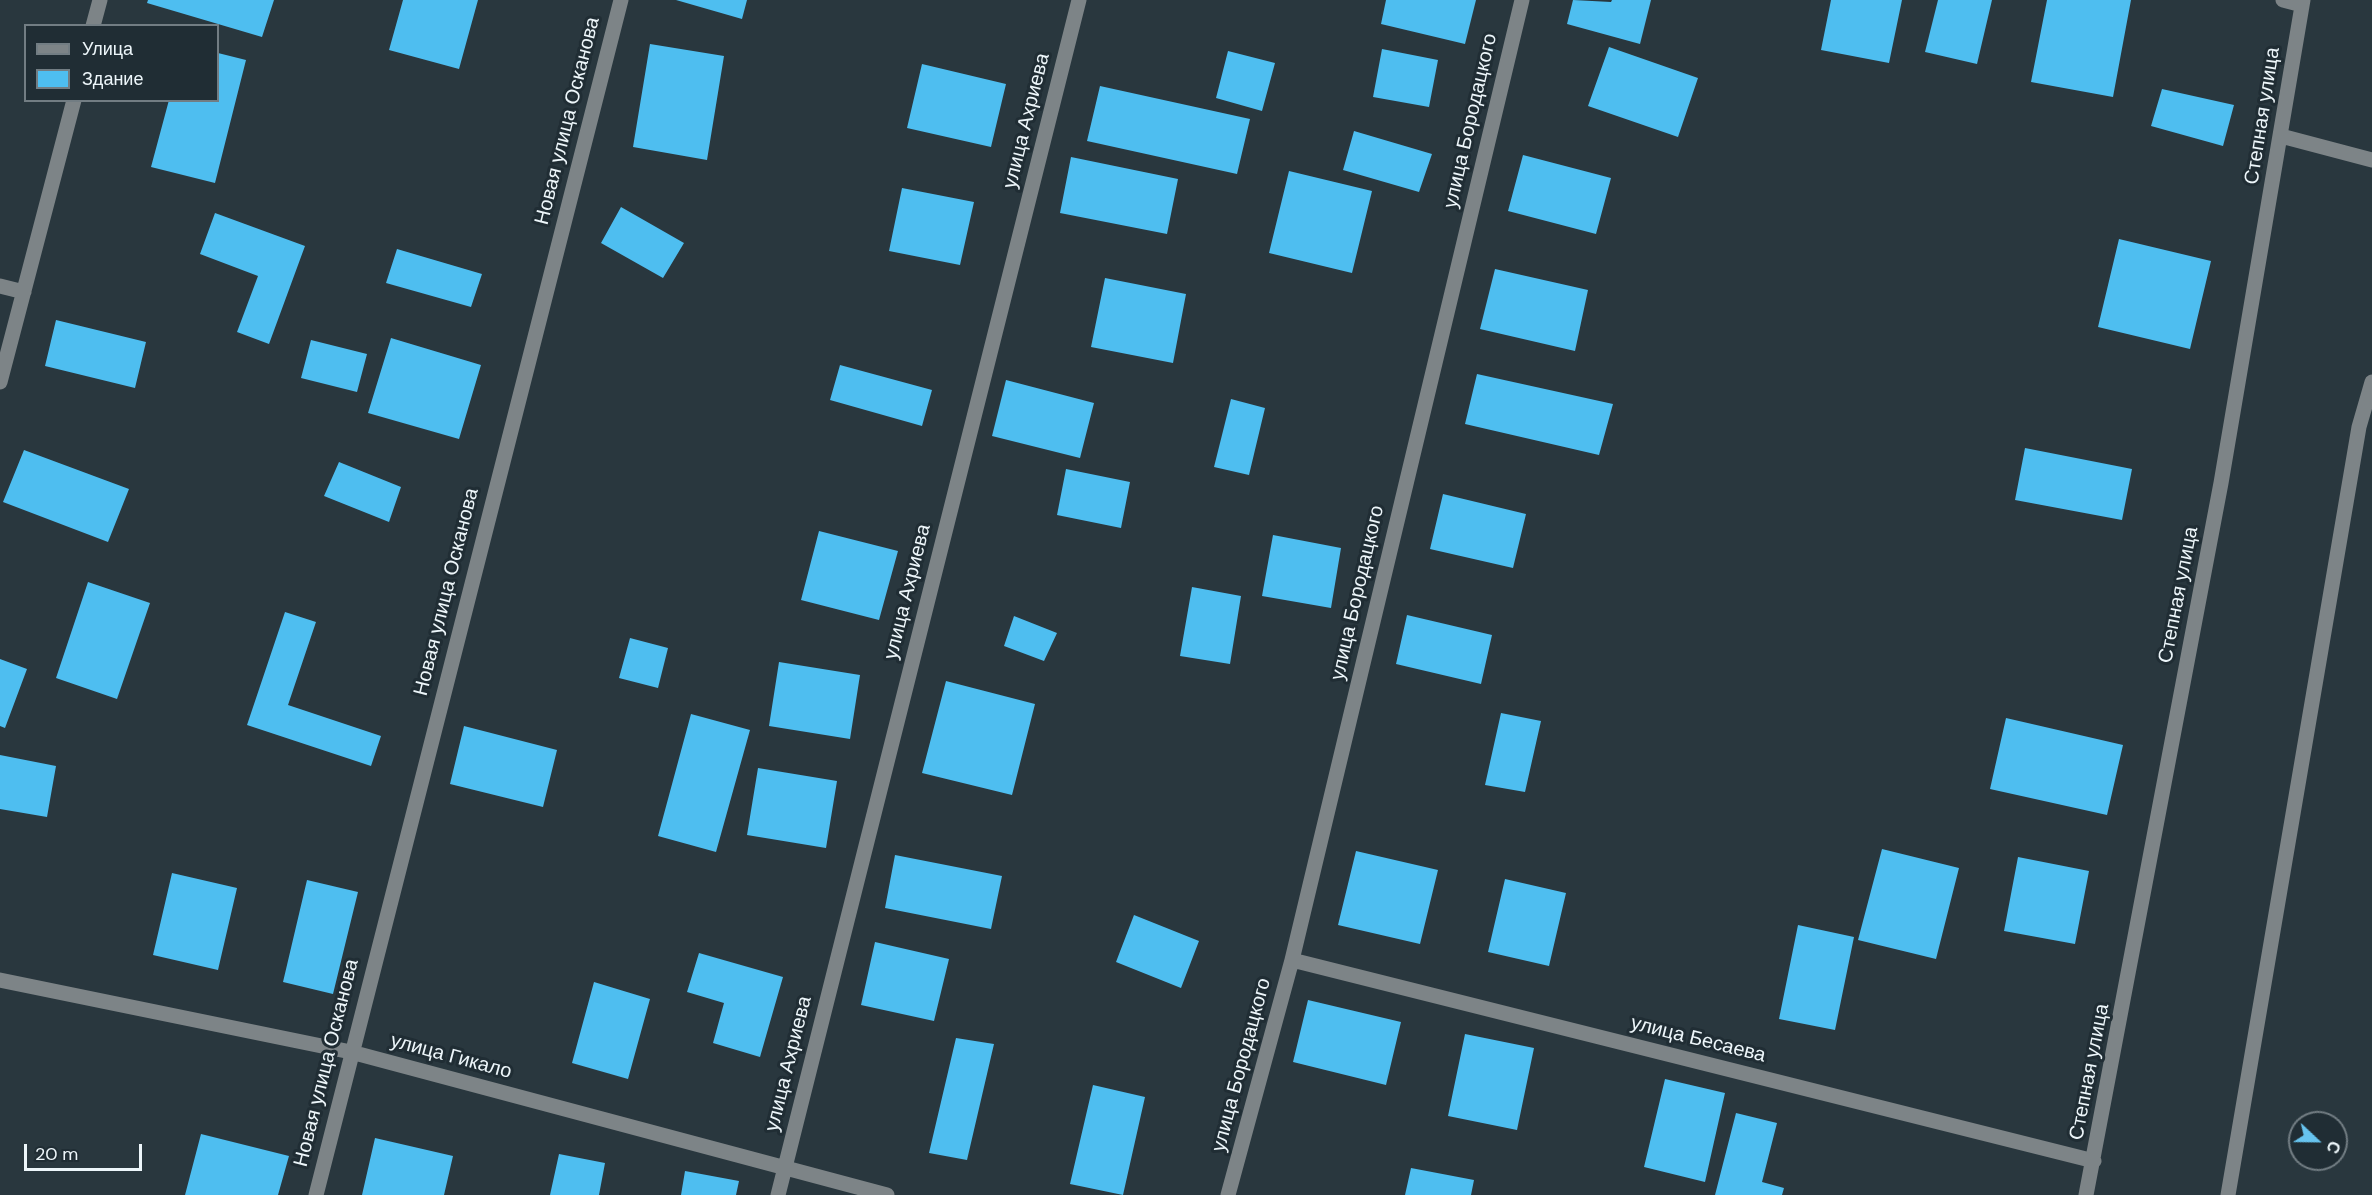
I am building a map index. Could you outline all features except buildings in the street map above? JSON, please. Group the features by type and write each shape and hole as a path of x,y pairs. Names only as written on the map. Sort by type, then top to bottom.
{"street":[{"path":"94,24 100,0"},
{"name":"Новая улица Осканова","path":"316,1195 621,0"},
{"name":"улица Ахриева","path":"778,1195 1079,0"},
{"name":"улица Бородацкого","path":"1228,1195 1292,960 1522,0"},
{"path":"2283,0 2303,3"},
{"name":"Степная улица","path":"2086,1195 2219,495 2303,3"},
{"path":"0,382 73,102"},
{"path":"2281,136 2372,160"},
{"path":"0,286 24,292"},
{"path":"2228,1195 2359,427 2372,382"},
{"name":"улица Бесаева","path":"1292,960 2094,1161"},
{"name":"улица Гикало","path":"0,980 351,1052 887,1195"}]}
